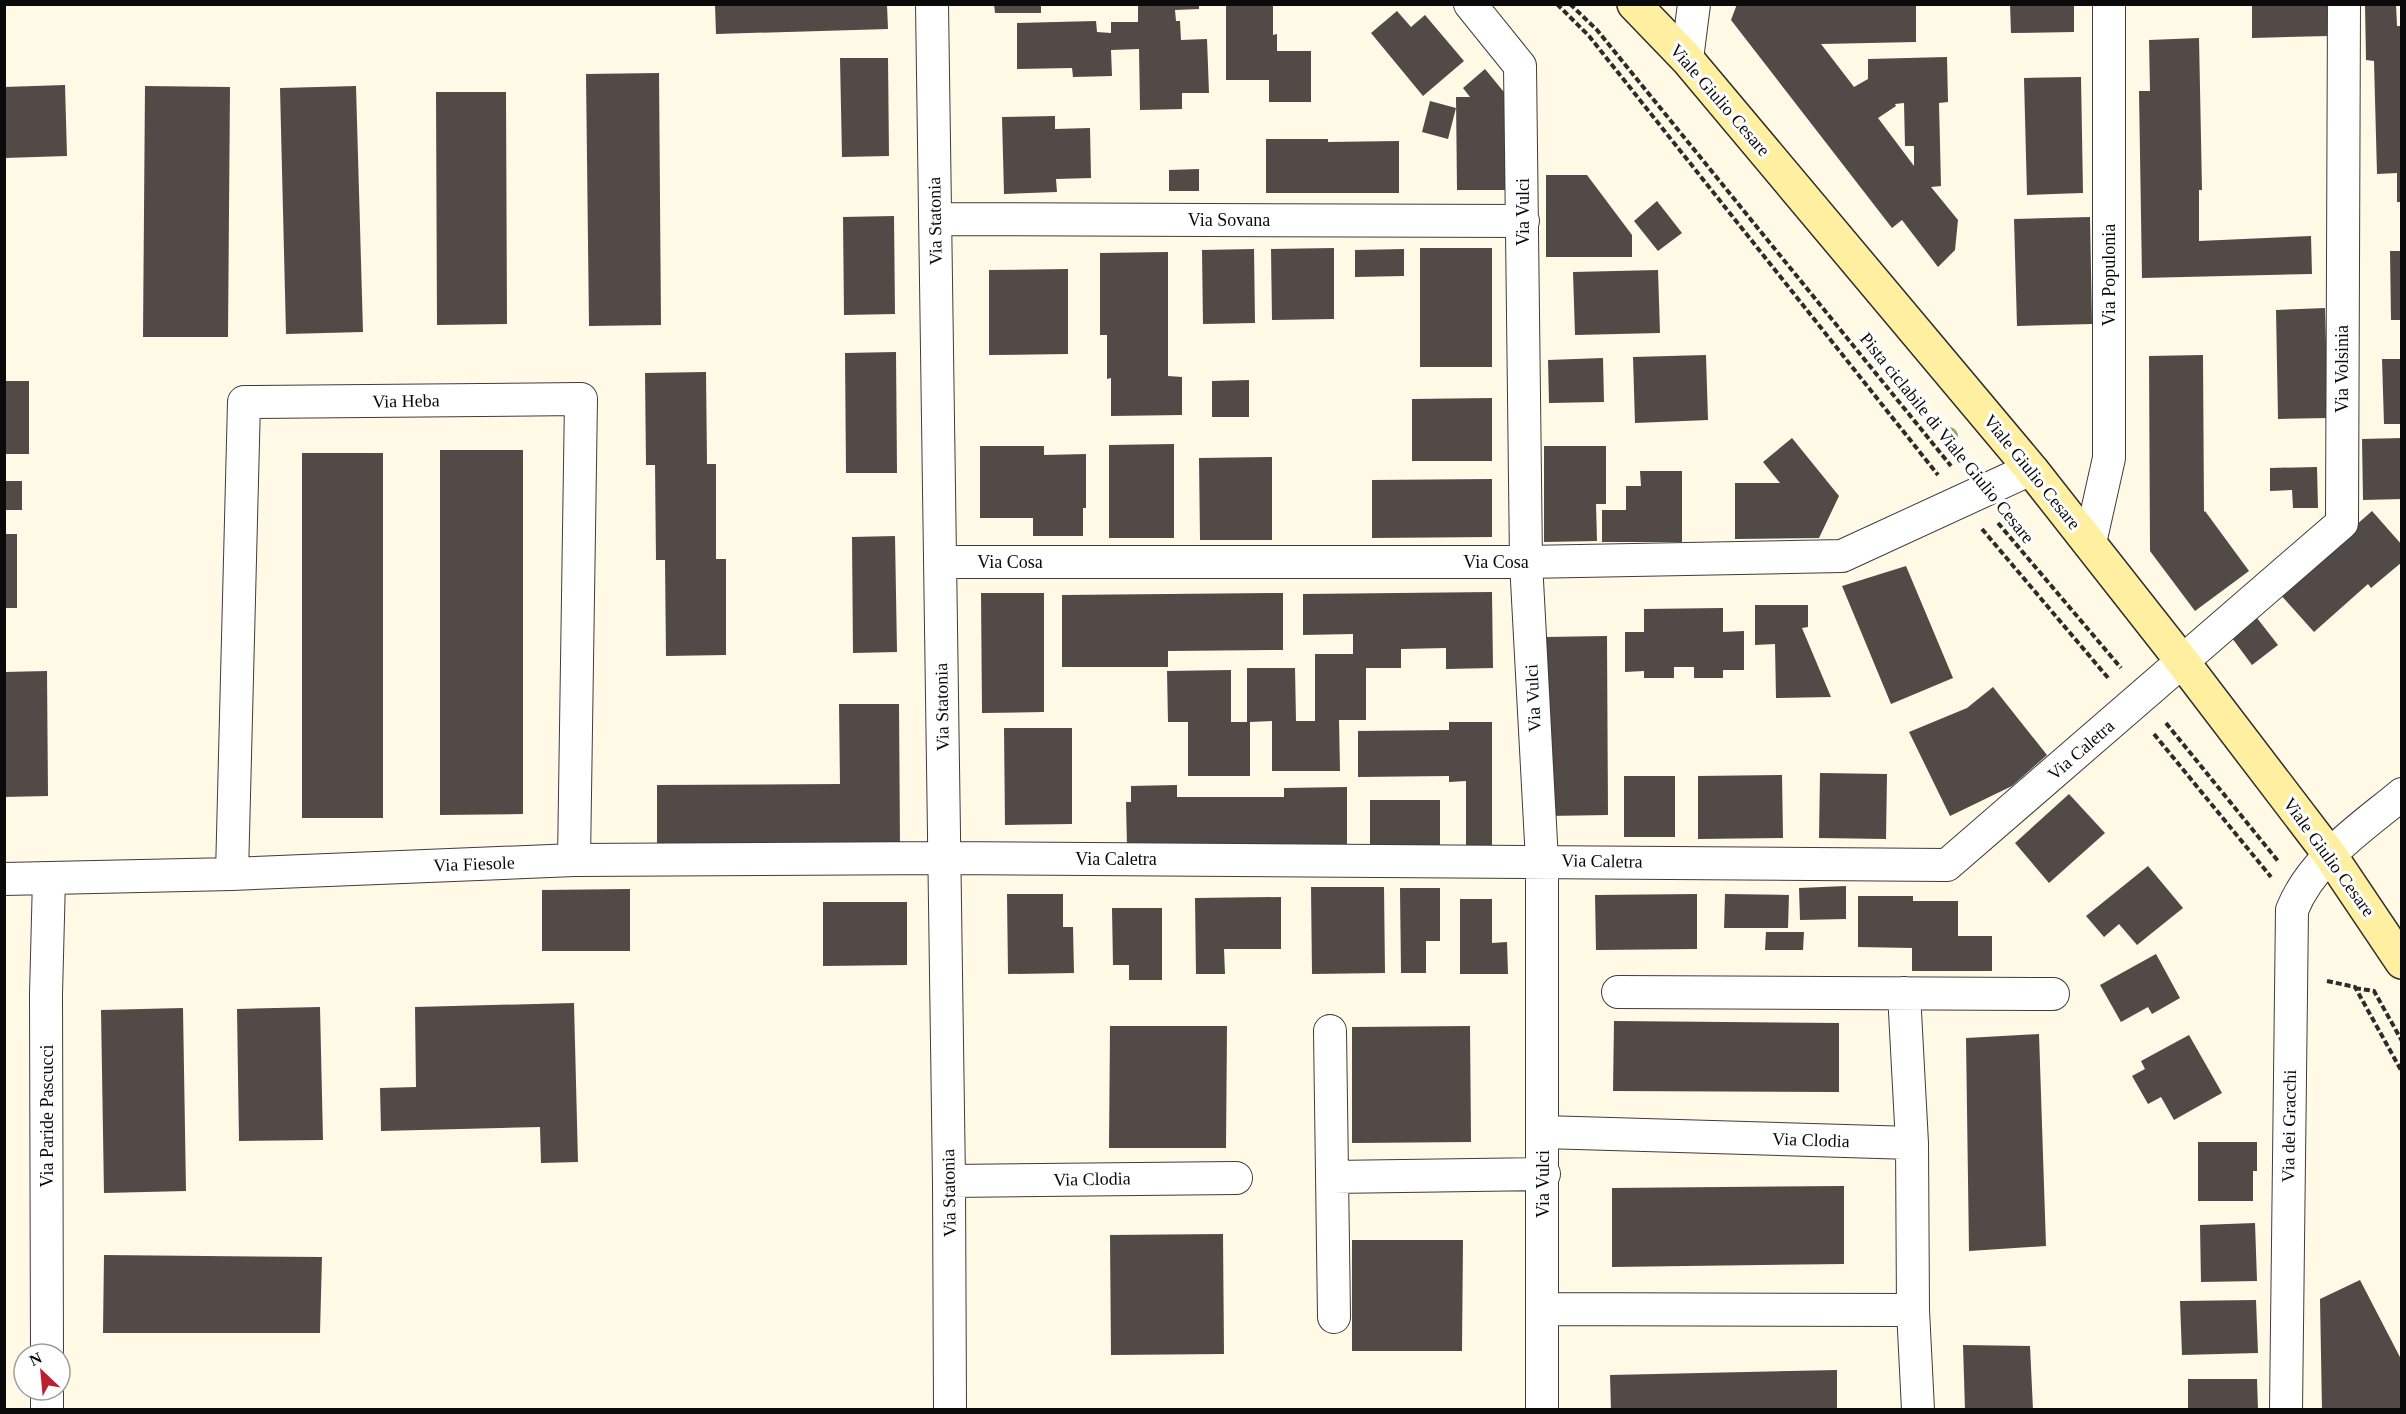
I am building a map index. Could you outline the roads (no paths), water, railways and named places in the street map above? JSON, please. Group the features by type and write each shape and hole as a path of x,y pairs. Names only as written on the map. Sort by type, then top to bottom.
{"main road":[{"name":"Viale Giulio Cesare","path":"1634,4 1687,59 2031,469 2330,855 2402,962"}],"street":[{"name":"Via Statonia","path":"932,4 949,1181 950,1410"},
{"name":"Via Vulci","path":"1470,4 1520,66 1526,562 1542,861 1544,1174 1542,1410"},
{"path":"1687,59 1694,4"},
{"name":"Via Populonia","path":"2090,543 2109,458 2109,4"},
{"name":"Via Volsinia","path":"2182,661 2342,523 2344,4"},
{"name":"Via Sovana","path":"935,219 1523,221"},
{"name":"Via Heba","path":"232,874 243,402 581,399 574,860"},
{"name":"Via Cosa","path":"940,562 1526,562 1842,556 2031,469"},
{"name":"Via Caletra","path":"944,858 1947,865 2138,702 2182,661"},
{"path":"2330,855 2402,794"},
{"name":"Via dei Gracchi","path":"2286,1410 2292,910 2308,879 2330,855"},
{"name":"Via Fiesole","path":"4,879 232,874 574,860 944,858"},
{"name":"Via Paride Pascucci","path":"47,1342 46,994 49,879"},
{"path":"1618,992 2053,994"},
{"path":"1904,993 1912,1143 1913,1310 1918,1410"},
{"path":"1330,1032 1334,1317"},
{"name":"Via Clodia","path":"1543,1132 1912,1143"},
{"path":"1332,1177 1544,1174"},
{"name":"Via Clodia","path":"949,1181 1236,1178"},
{"path":"1543,1310 1913,1310"}]}
